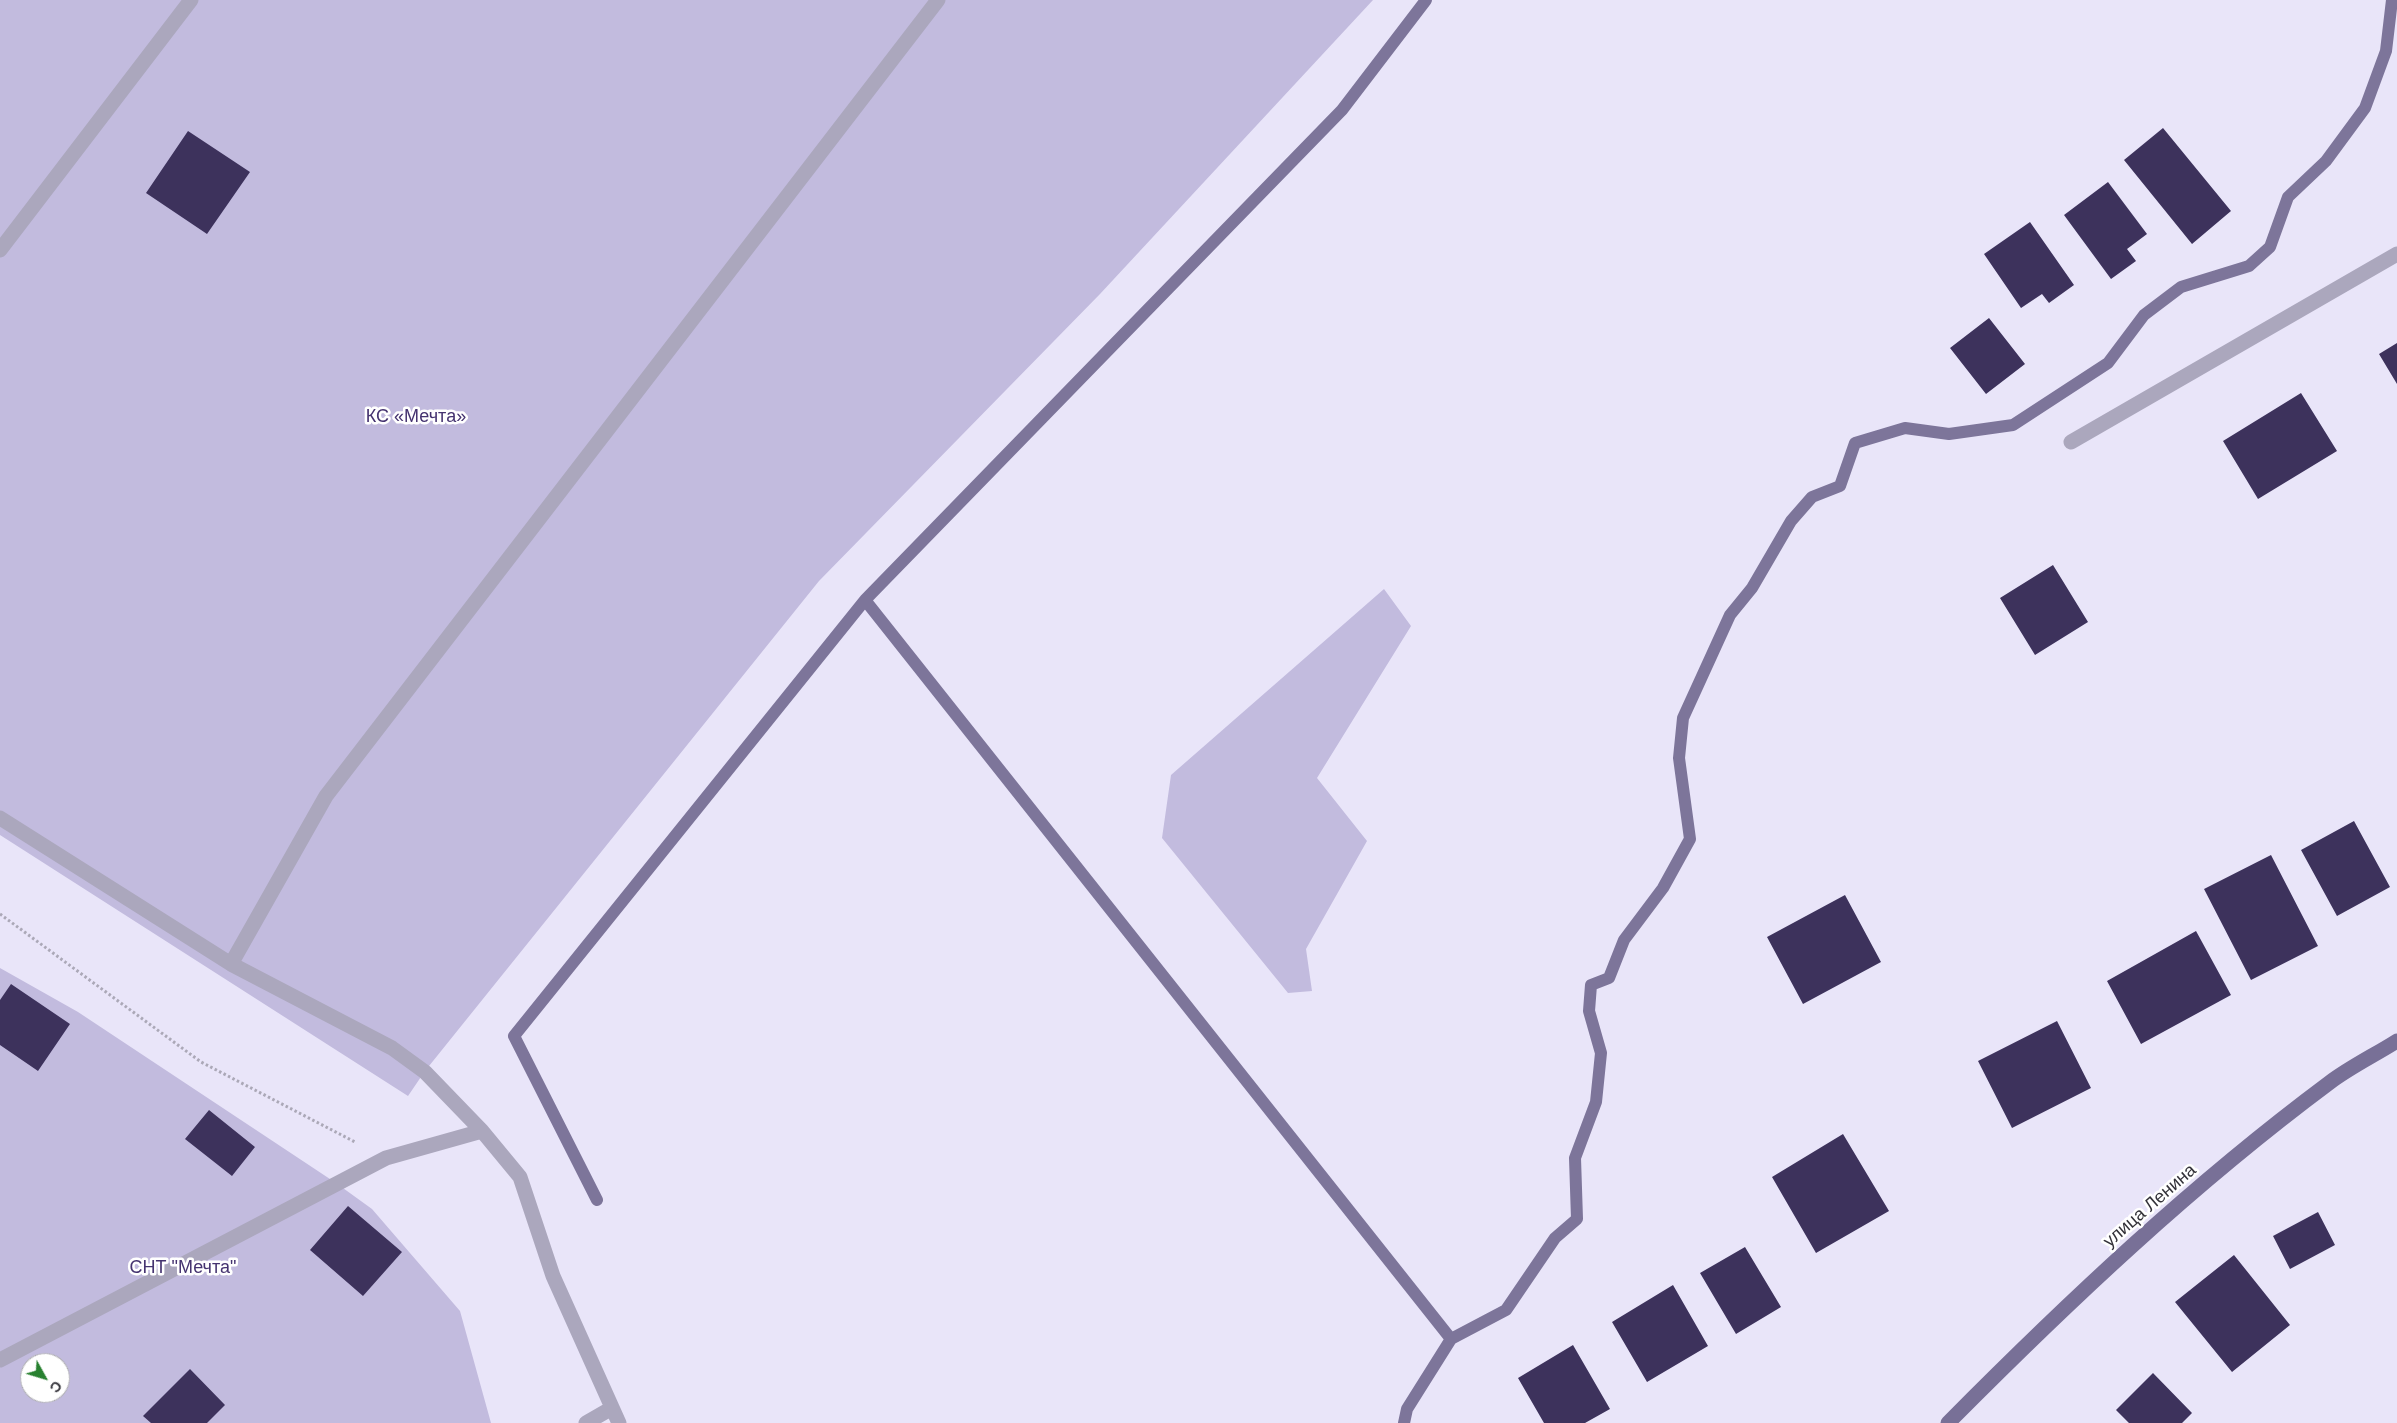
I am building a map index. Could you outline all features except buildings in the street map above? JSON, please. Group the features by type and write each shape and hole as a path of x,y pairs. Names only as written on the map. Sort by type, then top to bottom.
{"main road":[{"name":"улица Ленина","path":"1948,1423 2051,1319 2182,1201 2330,1082 2397,1041"}],"street":[{"path":"0,250 191,0"},
{"path":"231,964 326,796 938,0"},
{"path":"2071,442 2397,254"},
{"path":"0,818 231,964 392,1048 424,1072 482,1131 520,1177 553,1276 619,1423"},
{"path":"0,1360 386,1158 482,1131"},
{"path":"586,1423 612,1408"}],"path":[{"path":"0,914 201,1062 386,1158"}],"green space":[{"name":"КС «Мечта»","path":"0,0 1373,0 1100,294 819,581 425,1071 408,1096 0,835"},
{"path":"1384,589 1411,626 1317,778 1367,841 1306,949 1312,991 1288,993 1162,838 1171,775"},
{"name":"СНТ \"Мечта\"","path":"0,968 78,1012 336,1183 372,1209 460,1311 491,1423 0,1423"}],"waterway":[{"path":"865,600 1342,110 1426,0"},
{"path":"1404,1423 1407,1409 1451,1339 1506,1310 1555,1238 1577,1219 1575,1158 1596,1102 1601,1053 1589,1011 1591,985 1609,978 1624,940 1663,888 1690,839 1679,758 1683,718 1730,615 1752,588 1791,521 1812,497 1840,486 1855,443 1905,428 1949,434 2013,425 2108,363 2144,315 2181,287 2249,266 2270,247 2288,197 2326,161 2365,108 2386,51 2392,0"},
{"path":"597,1200 514,1036 865,600 1451,1339"}]}
